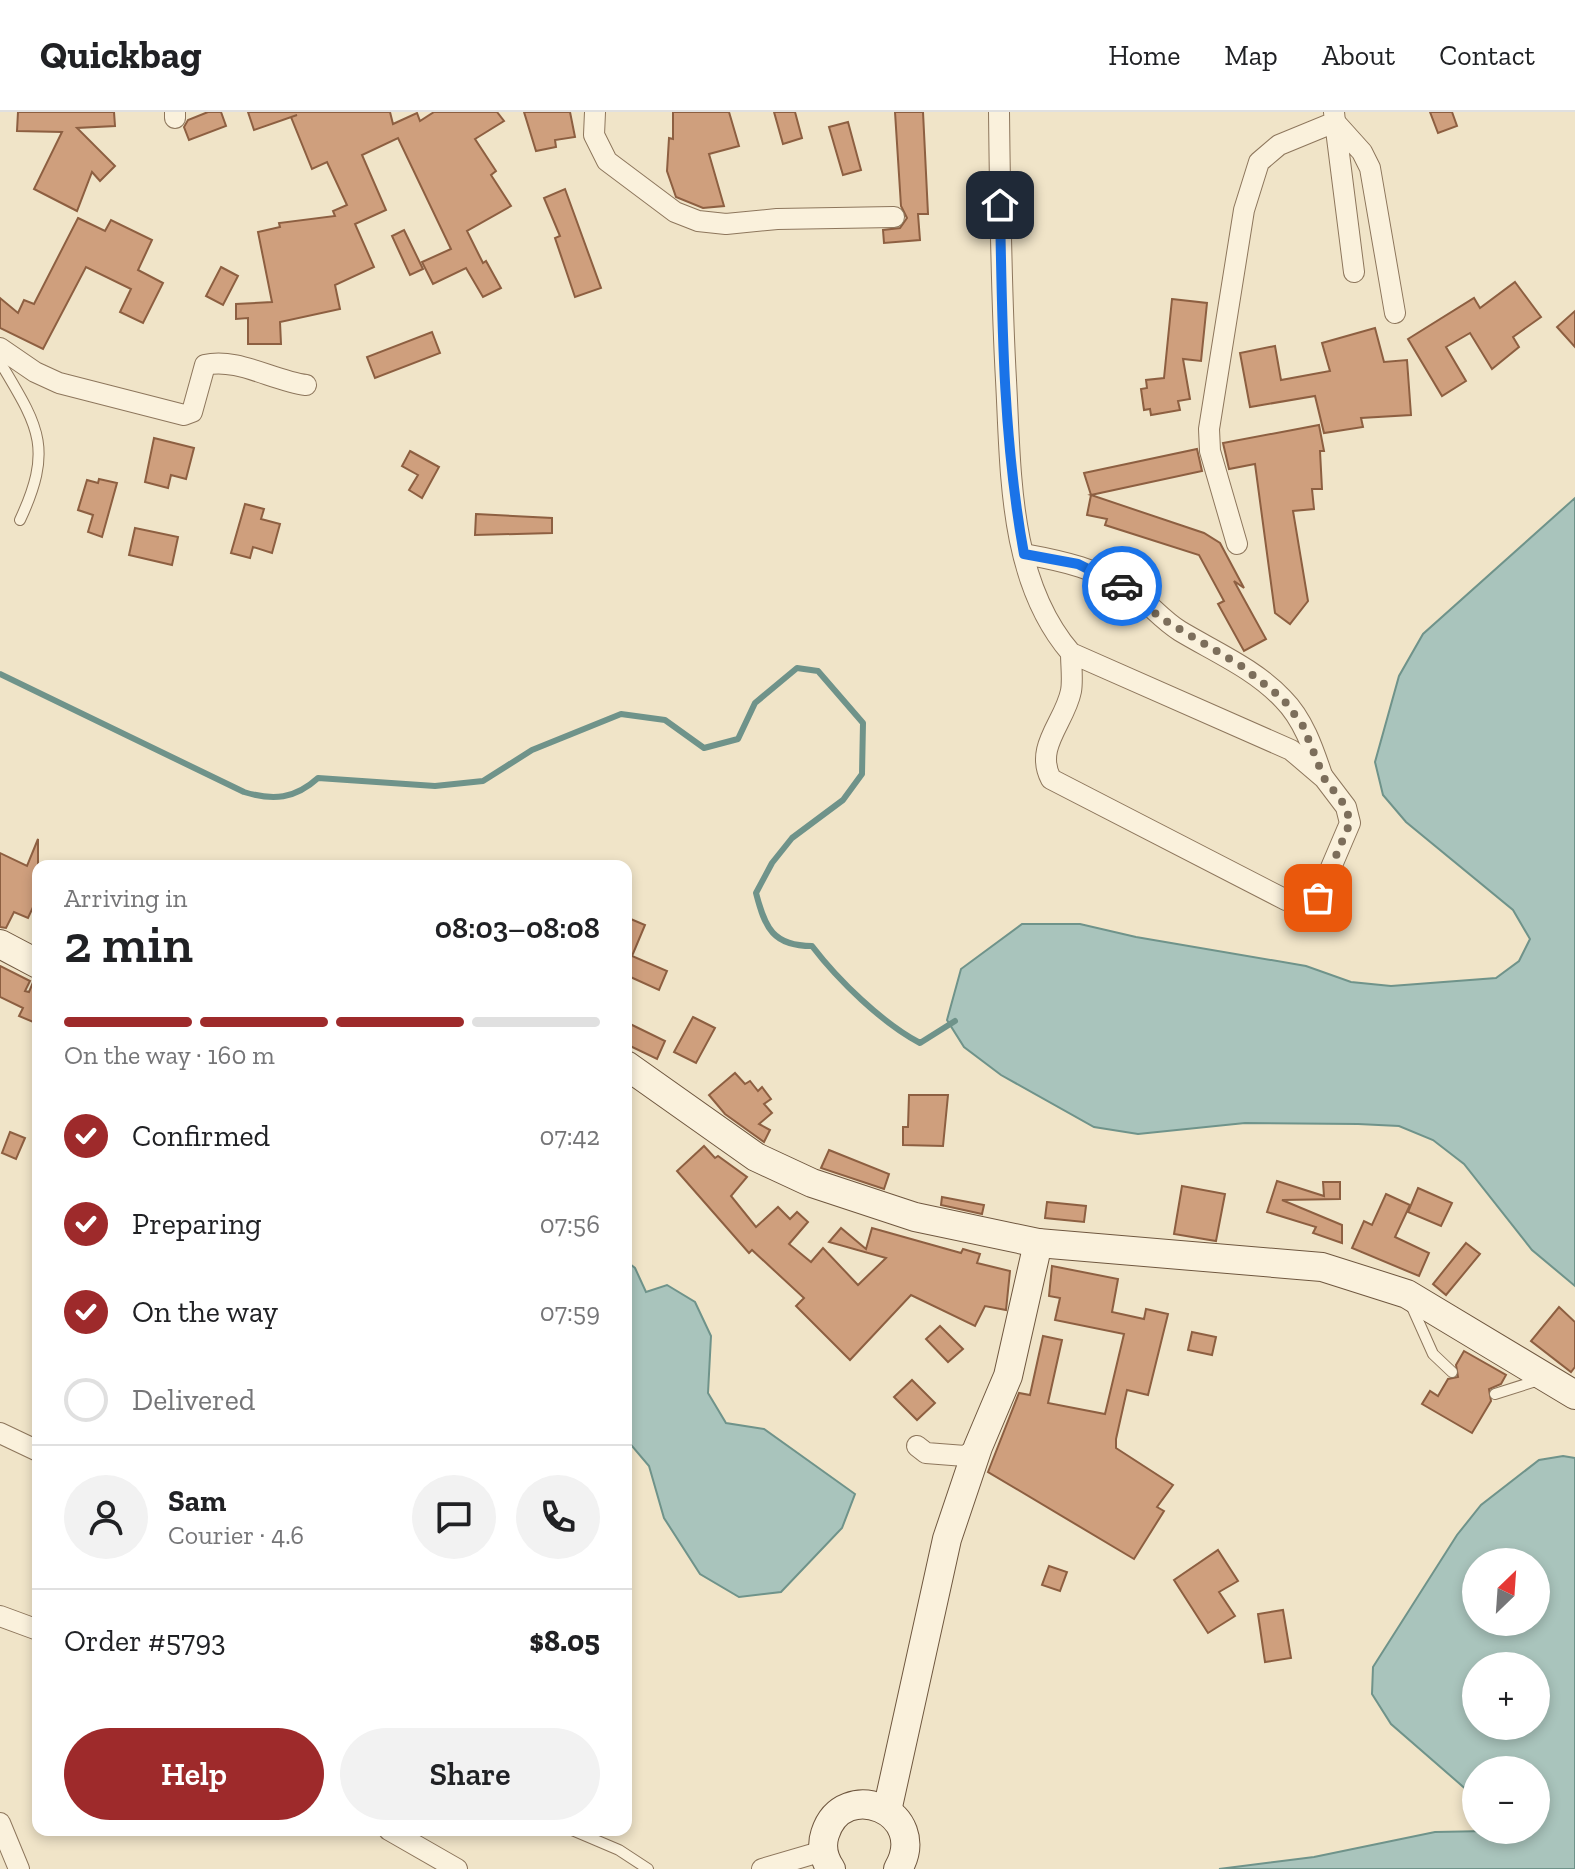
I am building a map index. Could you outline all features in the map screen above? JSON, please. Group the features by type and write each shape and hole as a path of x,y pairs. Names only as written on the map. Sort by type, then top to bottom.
{"main road":[{"path":"0,944 32,961"},
{"path":"632,1069 756,1157 812,1183 915,1217 1038,1243 1322,1267 1407,1294 1575,1395"},
{"path":"887,1811 947,1539 978,1447 1008,1376 1038,1243"},
{"path":"827,1860 828,1825 848,1807 875,1805 887,1811 904,1832 906,1846 898,1869"}],"street":[{"path":"595,112 594,135 607,161 675,212 698,221 726,224 777,219 894,217"},
{"path":"999,112 1001,299 1012,489 1035,594 1056,636 1071,653 1291,750 1324,778 1346,807 1350,823 1318,898 1309,903 1286,900 1051,779 1044,767 1045,751 1071,691 1071,653"},
{"path":"1335,117 1354,272"},
{"path":"1335,117 1362,152 1370,168 1395,313"},
{"path":"1237,544 1210,451 1209,429 1244,210 1259,162 1279,145 1335,117"},
{"path":"0,348 35,372 59,383 184,415 192,412 197,402 205,365 218,361 285,383 306,385"},
{"path":"1024,554 1078,564 1103,575 1134,593 1170,624 1240,665 1283,699 1303,726 1324,778"},
{"path":"0,1433 32,1448"},
{"path":"917,1446 926,1453 965,1456 978,1447"},
{"path":"0,1616 32,1628"},
{"path":"0,1823 19,1869"},
{"path":"399,1836 457,1869"},
{"path":"762,1869 827,1860"}],"lane":[{"path":"0,362 36,423 40,446 31,494 20,520"},
{"path":"1407,1294 1433,1354 1452,1372"},
{"path":"1495,1394 1548,1377"},
{"path":"586,1836 619,1850 648,1869"}],"water":[{"path":"1575,498 1575,1286 1532,1250 1464,1164 1433,1140 1399,1126 1245,1123 1138,1134 1094,1127 1001,1075 964,1047 947,1020 961,969 1022,924 1080,924 1136,937 1306,966 1351,982 1391,986 1496,978 1519,961 1530,939 1513,910 1406,822 1383,795 1375,762 1399,676 1423,634"},
{"path":"632,1266 646,1292 667,1285 695,1302 711,1336 708,1393 726,1423 764,1429 855,1494 842,1528 781,1592 739,1597 700,1574 664,1518 649,1466 632,1446"},
{"path":"1563,1456 1575,1458 1575,1869 1219,1869 1314,1857 1435,1832 1462,1831 1462,1844 1550,1844 1550,1756 1462,1756 1462,1786 1391,1724 1372,1694 1373,1667 1457,1535 1481,1505 1539,1460"}],"building":[{"path":"18,112 114,112 115,126 77,128 115,166 100,181 92,172 77,211 34,189 62,132 17,131"},
{"path":"208,112 221,112 226,126 189,140 184,127 188,120"},
{"path":"248,112 390,112 393,124 417,113 420,121 434,112 497,112 504,121 475,139 496,171 491,175 511,206 467,231 483,263 486,261 501,288 483,297 466,268 433,284 422,262 451,249 398,138 362,155 386,210 355,224 374,267 335,285 340,309 280,322 281,344 248,344 248,318 236,319 236,304 272,302 258,232 280,227 279,223 335,216 333,211 347,205 327,162 312,169 291,117 254,130"},
{"path":"524,112 570,112 575,137 555,140 556,147 536,151"},
{"path":"673,112 729,112 739,146 709,154 724,206 703,208 676,197 667,171 669,138 673,139"},
{"path":"774,112 795,112 802,138 783,144"},
{"path":"895,112 923,112 928,214 918,214 920,240 884,243 883,230 900,228 907,218 901,206"},
{"path":"1430,112 1452,112 1457,126 1438,133"},
{"path":"848,122 861,170 843,175 829,127"},
{"path":"565,189 601,288 575,297 555,238 560,236 544,198"},
{"path":"78,218 105,231 111,220 152,240 138,270 163,283 143,323 120,312 131,289 86,267 43,349 0,328 0,298 18,313 24,300 34,304"},
{"path":"404,230 423,269 410,275 392,236"},
{"path":"221,267 238,276 223,305 206,296"},
{"path":"1515,282 1541,317 1513,337 1519,347 1492,369 1470,333 1446,347 1466,381 1442,396 1408,339 1474,298 1480,308"},
{"path":"1172,299 1207,303 1201,361 1183,359 1190,399 1178,401 1180,410 1151,415 1150,409 1144,410 1141,389 1147,388 1146,380 1164,378"},
{"path":"1575,311 1575,347 1557,327"},
{"path":"1375,328 1384,362 1407,360 1411,415 1361,418 1363,427 1324,433 1315,396 1250,407 1240,353 1275,346 1281,380 1330,371 1322,343"},
{"path":"432,332 440,353 375,378 367,357"},
{"path":"1319,425 1324,451 1320,451 1322,489 1312,489 1314,509 1293,511 1308,601 1290,624 1275,613 1255,464 1229,469 1223,443"},
{"path":"154,438 194,448 186,479 171,475 168,488 145,482"},
{"path":"1197,449 1202,471 1091,495 1084,473"},
{"path":"410,451 439,467 422,498 409,490 418,475 402,466"},
{"path":"99,479 117,483 102,537 88,532 93,515 78,510 87,480 98,483"},
{"path":"1091,495 1204,533 1220,543 1244,588 1234,581 1266,639 1244,651 1218,604 1224,601 1199,555 1105,525 1107,519 1087,515"},
{"path":"245,504 264,509 261,519 280,524 272,553 253,547 250,558 231,553"},
{"path":"476,514 552,518 552,533 475,535"},
{"path":"135,528 178,537 172,565 129,555"},
{"path":"38,839 38,860 32,860 32,909 28,918 14,912 6,928 0,927 0,853 27,866"},
{"path":"632,920 645,925 632,956"},
{"path":"632,956 667,971 659,990 632,978"},
{"path":"0,966 30,981 25,991 29,992 32,985 32,1021 19,1016 23,1008 0,997"},
{"path":"693,1017 715,1028 696,1063 674,1052"},
{"path":"632,1025 665,1041 657,1059 632,1047"},
{"path":"735,1073 745,1084 750,1081 758,1091 762,1087 771,1099 764,1104 772,1113 759,1124 770,1130 764,1142 725,1114 709,1095"},
{"path":"909,1095 948,1095 943,1146 903,1145 903,1127 908,1127"},
{"path":"10,1132 25,1138 16,1159 2,1153"},
{"path":"704,1146 715,1158 718,1156 747,1177 731,1196 756,1227 778,1207 790,1219 797,1212 808,1222 789,1244 811,1262 823,1248 858,1285 886,1258 829,1242 841,1228 866,1249 872,1228 961,1253 963,1249 980,1254 977,1263 1010,1271 1006,1310 985,1306 975,1326 911,1295 850,1360 796,1306 804,1298 752,1250 749,1253 677,1171"},
{"path":"829,1150 889,1174 884,1189 821,1168"},
{"path":"1277,1181 1324,1196 1323,1182 1340,1182 1340,1199 1282,1200 1342,1225 1342,1243 1313,1233 1316,1227 1267,1212"},
{"path":"1182,1186 1225,1194 1216,1241 1174,1234"},
{"path":"1418,1188 1452,1203 1441,1226 1408,1212"},
{"path":"1386,1194 1410,1205 1395,1237 1429,1253 1419,1276 1352,1248 1364,1221 1372,1225"},
{"path":"942,1197 984,1205 982,1214 941,1205"},
{"path":"1047,1202 1086,1206 1084,1222 1045,1218"},
{"path":"1466,1243 1480,1254 1446,1295 1433,1284"},
{"path":"1052,1266 1118,1279 1112,1312 1144,1319 1146,1309 1168,1314 1148,1395 1127,1390 1116,1439 1116,1448 1173,1485 1157,1507 1164,1511 1134,1559 988,1472 1019,1393 1030,1395 1043,1336 1062,1340 1048,1403 1105,1414 1124,1334 1055,1320 1060,1298 1049,1296"},
{"path":"1559,1307 1575,1322 1575,1367 1571,1372 1531,1341"},
{"path":"940,1326 963,1349 948,1362 926,1339"},
{"path":"1192,1332 1216,1337 1212,1355 1188,1350"},
{"path":"1464,1351 1506,1375 1501,1384 1489,1389 1491,1401 1472,1433 1422,1404 1430,1391 1438,1396 1448,1379 1458,1377 1456,1365"},
{"path":"912,1380 935,1403 917,1420 894,1397"},
{"path":"1218,1550 1238,1581 1219,1592 1235,1616 1208,1633 1174,1580"},
{"path":"1049,1566 1067,1572 1060,1591 1042,1585"},
{"path":"1283,1610 1291,1658 1265,1662 1258,1614"}],"waterway":[{"path":"0,674 244,792 274,797 292,794 318,778 435,786 483,781 532,750 621,714 665,720 704,748 738,739 755,703 797,668 818,671 863,723 862,774 843,800 792,838 772,863 756,893 763,916 773,933 788,943 812,946 862,1000 920,1043 955,1021"}],"way so far":[{"path":"1122,586 1161,618 1240,665 1283,699 1303,726 1324,778 1346,807 1350,823 1318,898"}],"route":[{"path":"1000,205 1001,299 1012,489 1024,554 1078,564 1122,586"}]}
